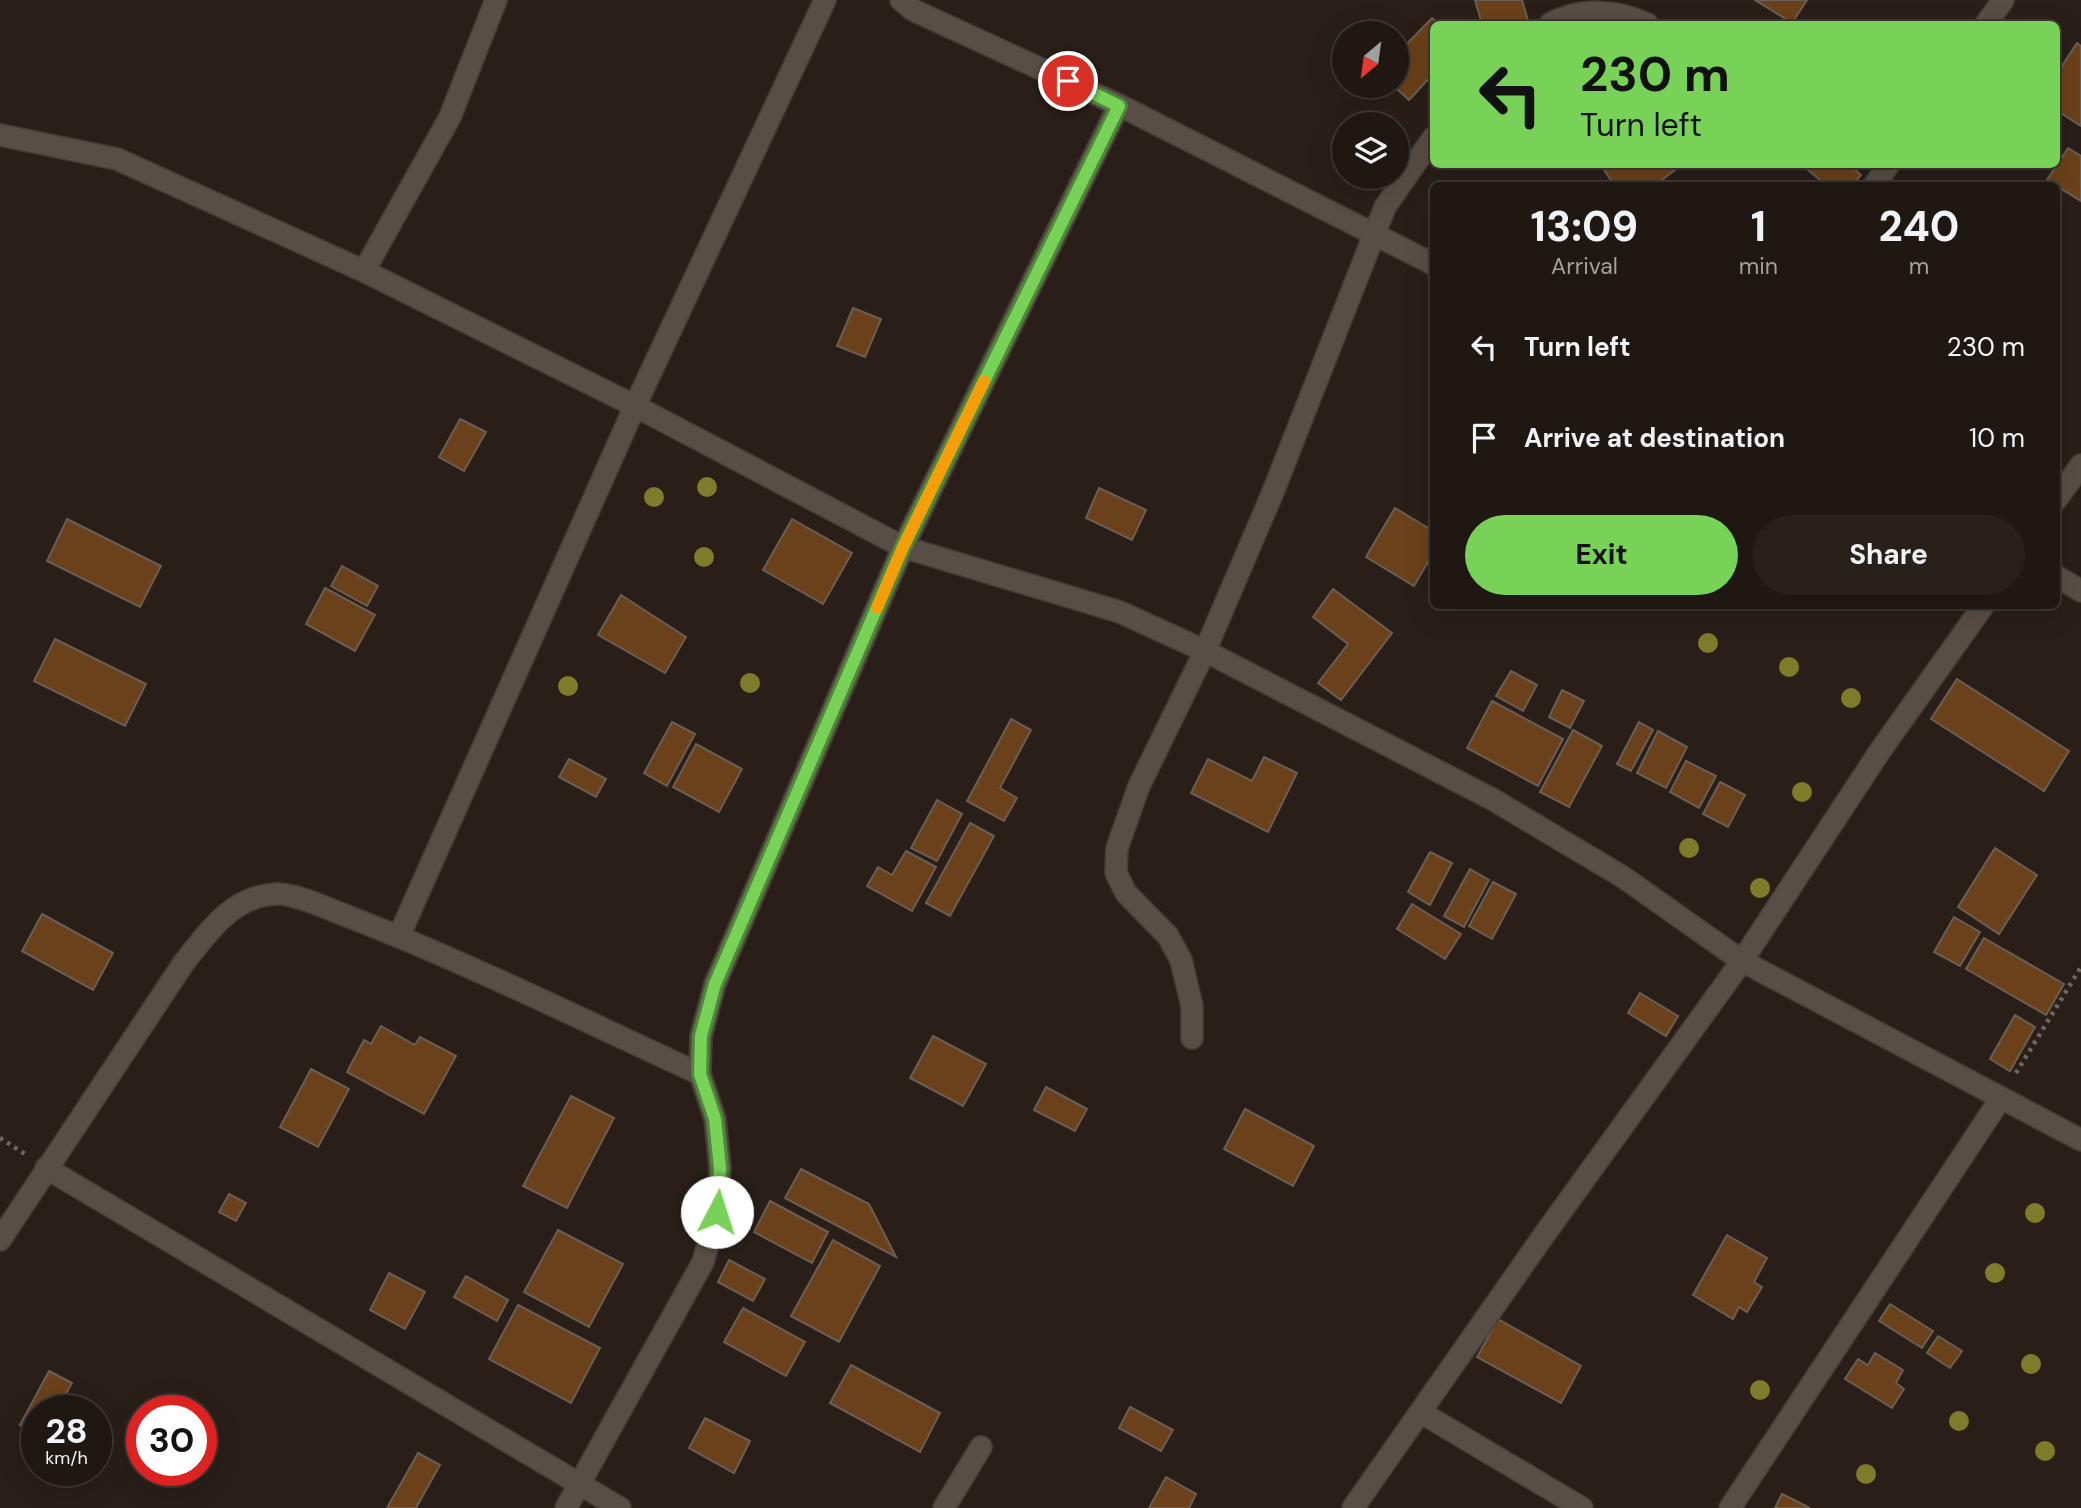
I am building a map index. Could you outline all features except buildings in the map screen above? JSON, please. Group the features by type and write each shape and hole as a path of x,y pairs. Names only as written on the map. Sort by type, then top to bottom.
{"street":[{"path":"364,271 450,117 496,0"},
{"path":"398,936 635,406 825,0"},
{"path":"901,0 913,10 1119,106 1430,263"},
{"path":"1988,21 2003,0"},
{"path":"1559,13 1599,12 1640,21"},
{"path":"566,1508 581,1486 703,1262 717,1212 720,1168 715,1119 700,1074 701,1036 715,984 903,547 1119,106"},
{"path":"0,135 117,159 364,271 635,406 903,547 1121,612 1205,650 1492,799 1623,877 1742,961 2081,1140"},
{"path":"1192,1038 1192,1006 1181,960 1168,936 1126,893 1116,873 1117,848 1139,786 1205,650 1273,492 1372,235 1385,206 1430,142"},
{"path":"2060,494 2081,465"},
{"path":"2060,579 2081,592"},
{"path":"1353,1508 1544,1235 1742,961 1880,751 1981,609"},
{"path":"0,1240 183,964 211,928 239,902 278,893 398,936 700,1074"},
{"path":"1730,1508 2001,1098"},
{"path":"46,1168 620,1508"},
{"path":"1422,1413 1582,1508"},
{"path":"944,1508 981,1447"}],"path":[{"path":"2001,1098 2081,967"}],"slow traffic":[{"path":"877,608 903,547 984,381"}],"route":[{"path":"717,1212 720,1168 715,1119 700,1074 701,1036 715,984 903,547 1119,106 1068,81"}]}
